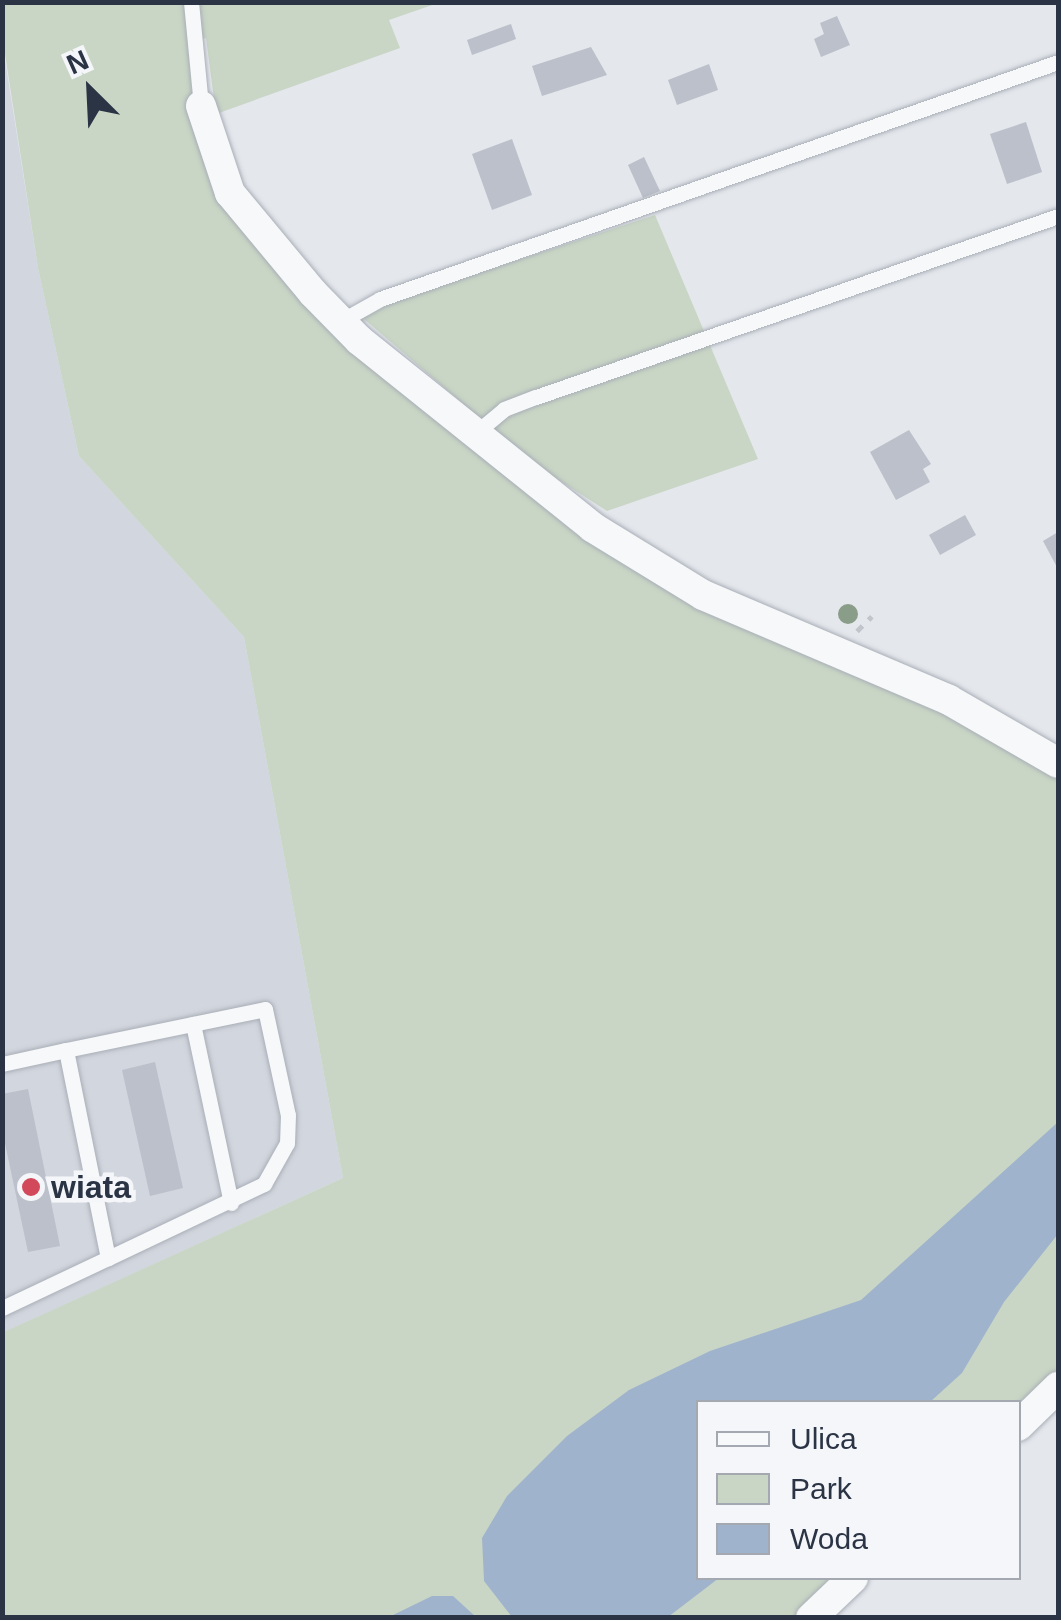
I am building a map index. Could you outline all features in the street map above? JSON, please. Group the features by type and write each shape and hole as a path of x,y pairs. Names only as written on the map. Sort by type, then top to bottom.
{"street":[{"path":"201,106 230,193 341,321 592,528 655,569 948,700 1058,763"},
{"path":"1021,1423 1058,1387"},
{"path":"810,1618 851,1580"}],"lane":[{"path":"191,2 201,106"},
{"path":"341,321 380,299 1058,62"},
{"path":"478,431 504,409 536,396 1058,216"},
{"path":"2,1064 265,1009 288,1115 287,1144 274,1172 230,1203 2,1308"},
{"path":"192,1024 230,1203"},
{"path":"66,1050 108,1258"}],"shaded area":[{"path":"2,41 38,268 79,456 244,637 343,1178 3,1333"}],"green space":[{"path":"3,3 438,3 389,20 400,48 216,114 206,38 188,43 196,140 233,216 313,293 592,527 1058,763 1058,1389 1021,1425 1021,1400 696,1400 696,1580 851,1580 809,1617 3,1617 2,1333 343,1178 244,637 79,456 38,268 3,41"},
{"path":"655,215 758,459 607,511 531,462 357,313"}],"water":[{"path":"1058,1122 1058,1234 1004,1302 962,1373 932,1400 696,1400 696,1580 716,1580 668,1617 512,1617 484,1581 482,1538 507,1496 567,1436 629,1390 710,1351 861,1300"},
{"path":"432,1596 453,1596 476,1617 389,1617"}],"building":[{"path":"837,16 850,45 821,57 814,39 824,34 820,23"},
{"path":"511,24 516,39 472,55 467,40"},
{"path":"591,47 607,75 542,96 532,66"},
{"path":"709,64 718,90 677,105 668,80"},
{"path":"1026,122 1042,172 1007,184 990,134"},
{"path":"512,139 532,195 492,210 472,154"},
{"path":"644,157 660,191 643,198 628,165"},
{"path":"909,430 931,464 923,469 930,482 896,500 870,452"},
{"path":"965,515 976,535 940,555 929,535"},
{"path":"1058,532 1058,569 1043,541"},
{"name":"wiata","path":"155,1062 183,1188 150,1196 122,1070"},
{"name":"wiata","path":"28,1089 60,1246 28,1252 2,1129 2,1094"}],"place":[{"name":"wiata","path":"31,1187"}]}
